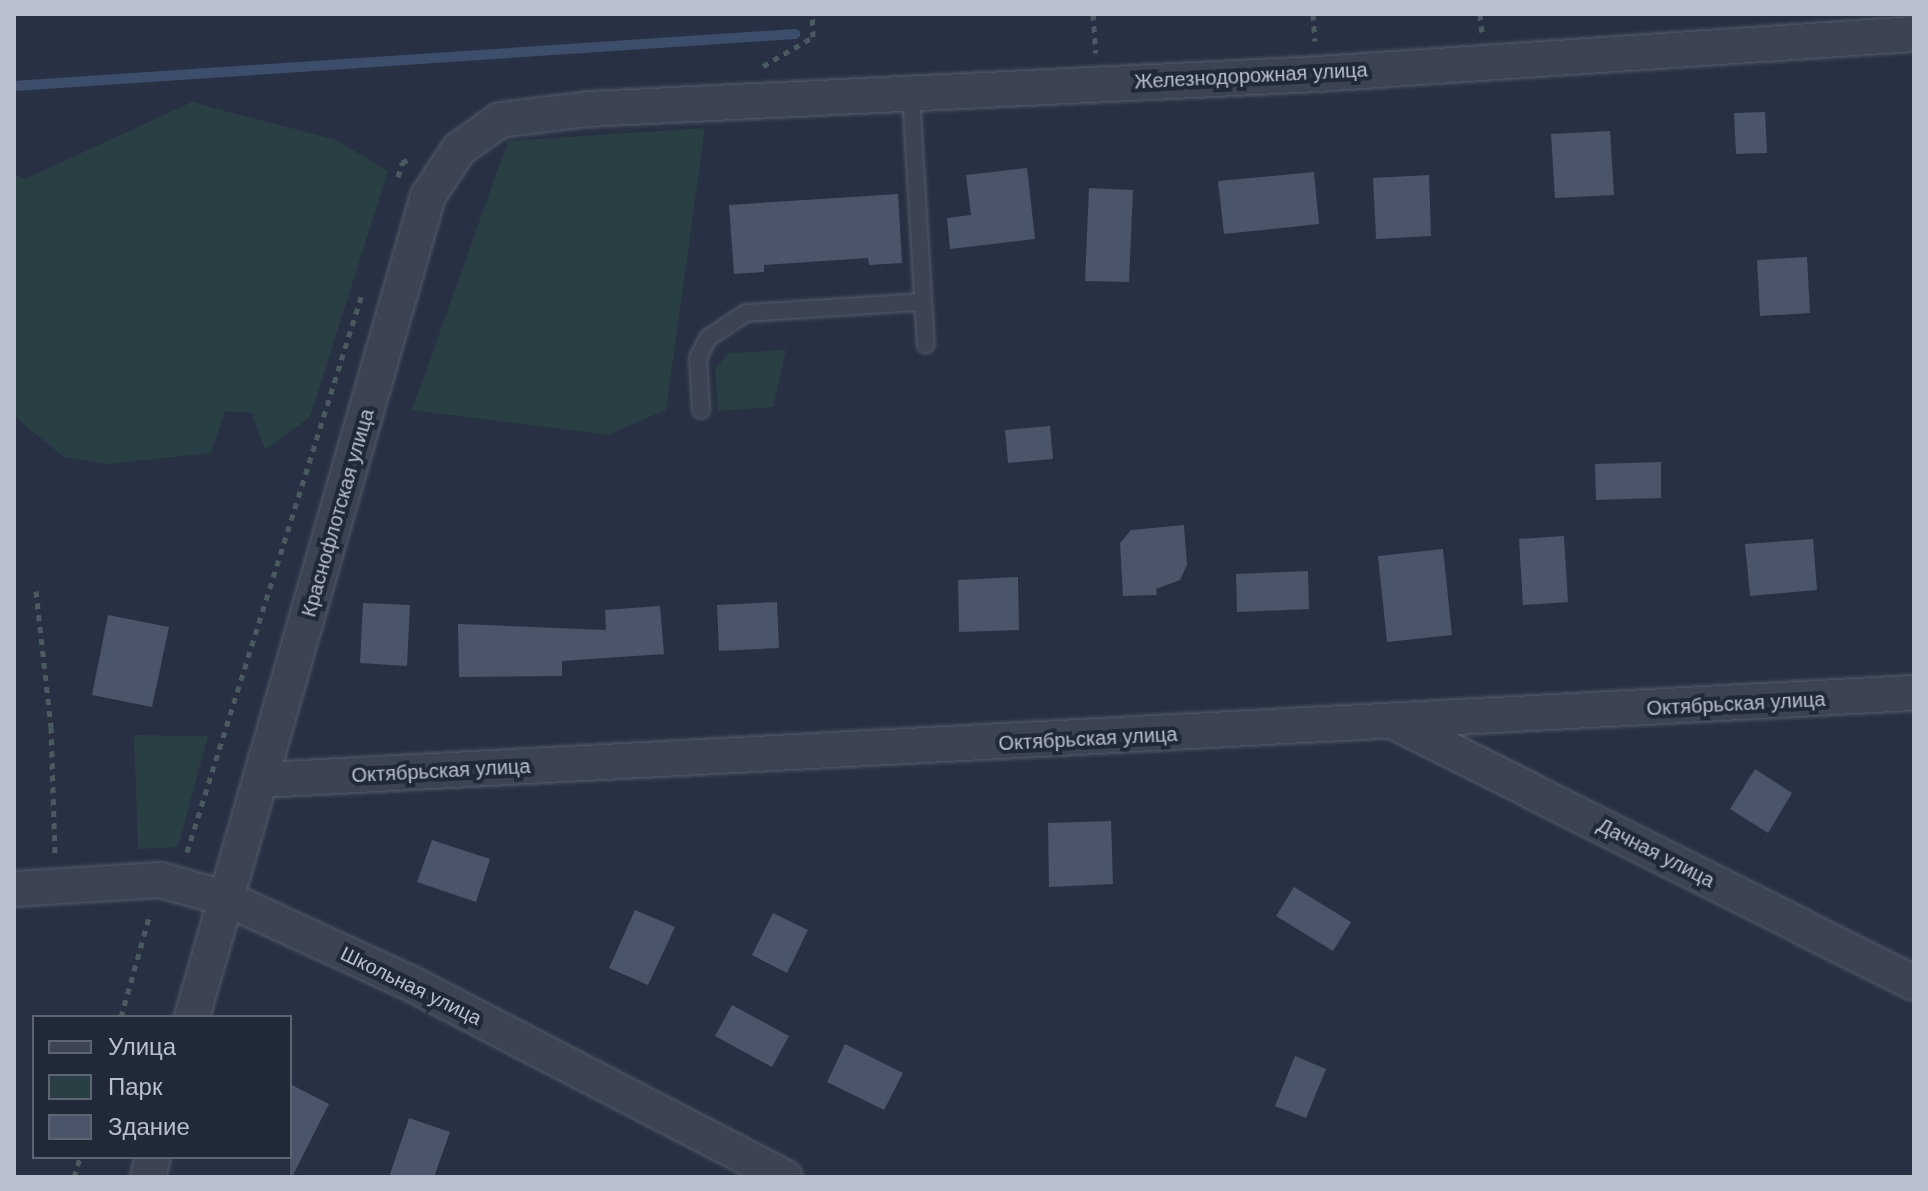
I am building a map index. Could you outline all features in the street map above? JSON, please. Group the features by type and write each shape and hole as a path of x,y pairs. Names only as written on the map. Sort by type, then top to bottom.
{"street":[{"name":"Железнодорожная улица","path":"588,109 911,95 1914,34"},
{"name":"Краснофлотская улица","path":"193,1015 225,898 263,780 428,196 459,149 500,120 588,109"},
{"name":"Октябрьская улица","path":"263,780 1398,724 1914,693"},
{"name":"Дачная улица","path":"1398,724 1914,983"},
{"name":"Школьная улица","path":"14,889 160,880 225,898 410,983 785,1177"}],"lane":[{"path":"911,95 926,345"},
{"path":"701,410 698,358 708,338 746,313 923,302"}],"path":[{"path":"393,194 402,163 425,149 459,149"},
{"path":"122,1015 160,880 189,850 364,285"},
{"path":"36,591 51,727 56,886"}],"green space":[{"path":"192,102 336,140 388,171 310,417 265,450 252,413 225,411 211,453 108,464 64,457 14,416 14,174 25,179"},
{"path":"705,128 666,410 608,435 412,410 508,141"},
{"path":"786,350 773,407 718,411 715,368 729,353"},
{"path":"134,735 208,736 178,847 138,849"}],"building":[{"path":"1765,112 1767,153 1736,154 1734,113"},
{"path":"1610,131 1614,195 1555,198 1551,134"},
{"path":"1027,168 1035,239 950,249 947,218 971,215 966,175"},
{"path":"1314,172 1319,224 1224,234 1218,181"},
{"path":"1429,175 1431,236 1376,239 1373,178"},
{"path":"1089,188 1133,190 1129,282 1085,281"},
{"path":"898,194 902,263 869,265 868,258 764,265 764,272 734,274 729,205"},
{"path":"1807,257 1810,313 1760,316 1757,260"},
{"path":"1050,426 1053,459 1008,463 1005,430"},
{"path":"1661,462 1661,498 1596,500 1595,464"},
{"path":"1184,525 1187,565 1180,580 1156,589 1157,595 1123,596 1120,543 1131,530"},
{"path":"1564,536 1568,602 1523,605 1519,539"},
{"path":"1813,539 1817,590 1750,596 1745,544"},
{"path":"1443,549 1452,635 1387,642 1378,556"},
{"path":"1308,571 1309,609 1237,612 1236,574"},
{"path":"1018,577 1019,630 959,632 958,580"},
{"path":"777,602 779,648 719,651 717,605"},
{"path":"363,603 410,605 407,666 360,663"},
{"path":"660,606 664,654 562,661 562,676 459,677 458,624 606,630 605,610"},
{"path":"108,615 169,627 152,707 92,695"},
{"path":"1755,769 1792,793 1768,833 1730,809"},
{"path":"1111,821 1113,884 1049,887 1048,823"},
{"path":"432,840 490,859 476,902 417,882"},
{"path":"1294,887 1351,922 1333,951 1276,916"},
{"path":"635,910 675,927 648,985 609,968"},
{"path":"773,913 808,930 787,973 752,955"},
{"path":"732,1005 789,1036 772,1067 715,1036"},
{"path":"845,1044 903,1073 884,1110 827,1082"},
{"path":"1295,1056 1326,1069 1306,1118 1275,1106"},
{"path":"292,1085 329,1104 290,1177 292,1159"},
{"path":"409,1118 450,1132 434,1177 389,1177"}],"waterway":[{"path":"14,86 795,34"}]}
